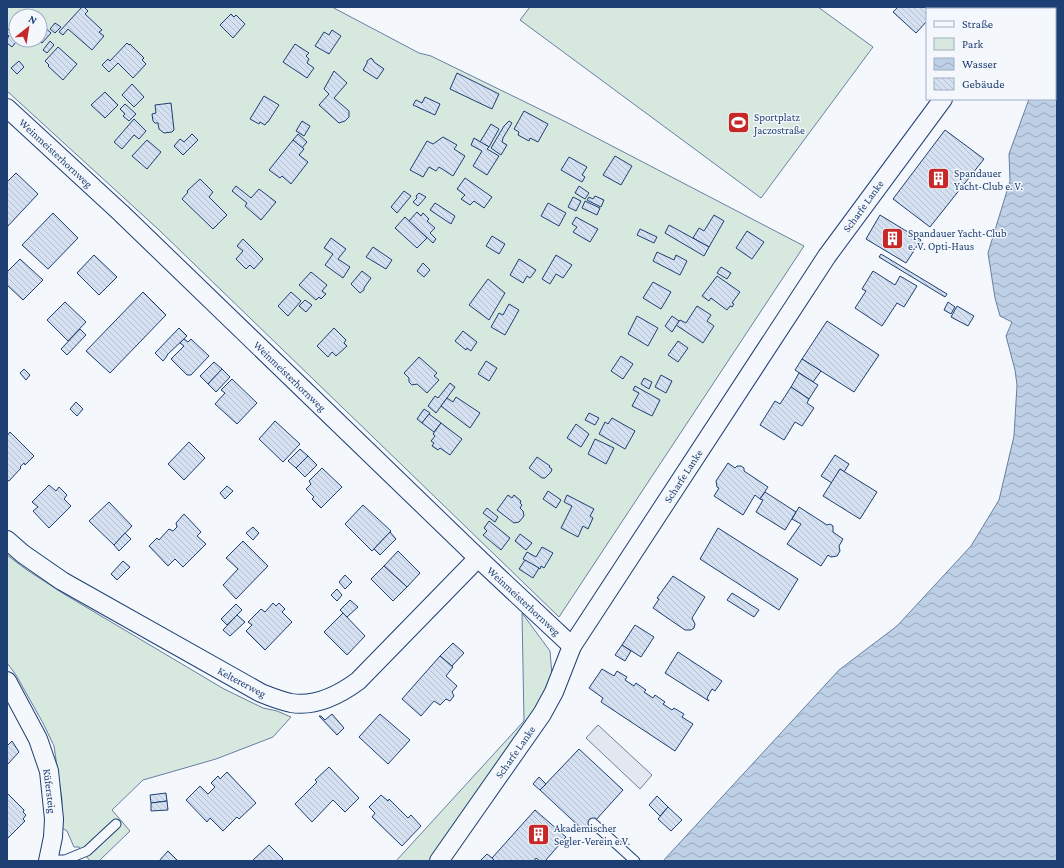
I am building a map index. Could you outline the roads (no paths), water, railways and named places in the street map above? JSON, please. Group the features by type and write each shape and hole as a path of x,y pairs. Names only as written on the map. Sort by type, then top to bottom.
{"street":[{"name":"Scharfe Lanke","path":"439,861 542,714 554,692 572,646 827,256 942,100"},
{"name":"Weinmeisterhornweg","path":"7,108 121,213 478,558 572,646"},
{"name":"Keltererweg","path":"7,540 23,554 62,581 262,693 292,703 322,701 347,690 358,681 478,558"},
{"name":"Küfersteig","path":"7,681 38,739 49,770 54,819 53,837 48,861"}],"lane":[{"path":"593,823 635,861"},
{"path":"48,861 65,860 86,851 116,824"}],"water":[{"path":"1057,42 1057,861 663,861 839,670 897,626 971,546 999,500 1014,436 1017,385 1015,370 1006,336 1012,322 1000,316 995,298 988,253 1010,181 1009,154 1029,100 1056,100"}],"place":[{"name":"Sportplatz Jaczostraße","path":"738,123"},
{"name":"Spandauer Yacht-Club e. V.","path":"938,179"},
{"name":"Spandauer Yacht-Club e. V. Opti-Haus","path":"893,239"},
{"name":"Akademischer Segler-Verein e.V.","path":"538,834"}]}
